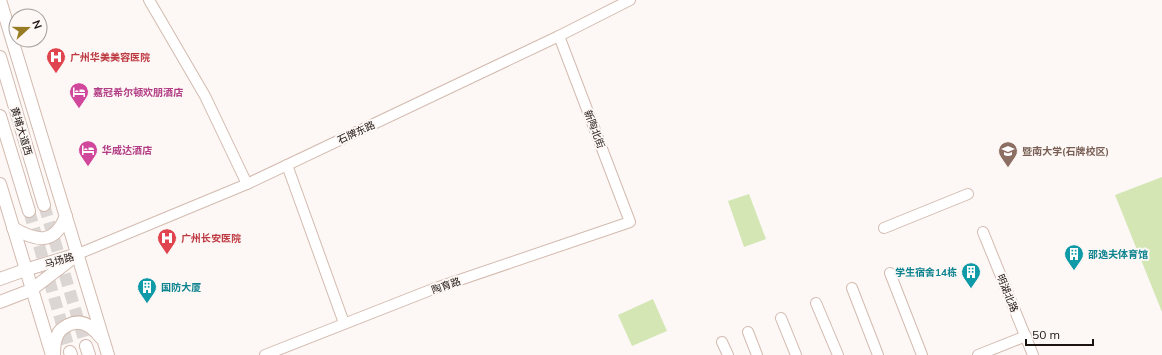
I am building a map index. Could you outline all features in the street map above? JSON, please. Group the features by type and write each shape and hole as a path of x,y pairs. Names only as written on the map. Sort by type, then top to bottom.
{"main road":[{"path":"0,0 108,355"},
{"name":"黄埔大道西","path":"0,57 44,205"},
{"name":"黄埔大道西","path":"0,116 29,211"},
{"path":"0,184 31,290 53,355"},
{"path":"13,228 34,238 48,237 58,231 66,216"},
{"name":"马场路","path":"0,279 78,254"},
{"name":"马场路","path":"0,302 31,290 78,254"},
{"path":"53,355 57,334 62,328 71,324 80,322 88,325 96,331 104,342"}],"street":[{"path":"149,0 205,96 247,184"},
{"name":"石牌东路","path":"78,254 247,184 559,36 630,0"},
{"name":"新陶北街","path":"559,36 630,222"},
{"path":"287,165 344,324"},
{"path":"884,228 968,194"},
{"name":"陶育路","path":"265,355 433,289 630,222"},
{"name":"明湖北路","path":"983,232 1033,355"},
{"path":"890,273 922,355"},
{"path":"852,288 878,355"},
{"path":"816,303 838,355"},
{"path":"781,318 796,355"},
{"path":"748,332 757,355"},
{"path":"978,355 1026,336"},
{"path":"722,342 728,355"}],"green space":[{"path":"1162,177 1162,312 1115,195"},
{"path":"749,194 766,239 744,247 728,201"},
{"path":"653,299 667,331 632,346 618,315"}],"tunnel":[{"path":"44,205 86,346"},
{"path":"29,211 70,352"}],"place":[{"name":"广州华美美容医院","path":"56,74"},
{"name":"嘉冠希尔顿欢朋酒店","path":"79,109"},
{"name":"华威达酒店","path":"88,167"},
{"name":"暨南大学(石牌校区)","path":"1008,168"},
{"name":"广州长安医院","path":"167,255"},
{"name":"邵逸夫体育馆","path":"1074,271"},
{"name":"学生宿舍14栋","path":"971,289"},
{"name":"国防大厦","path":"147,304"}]}
